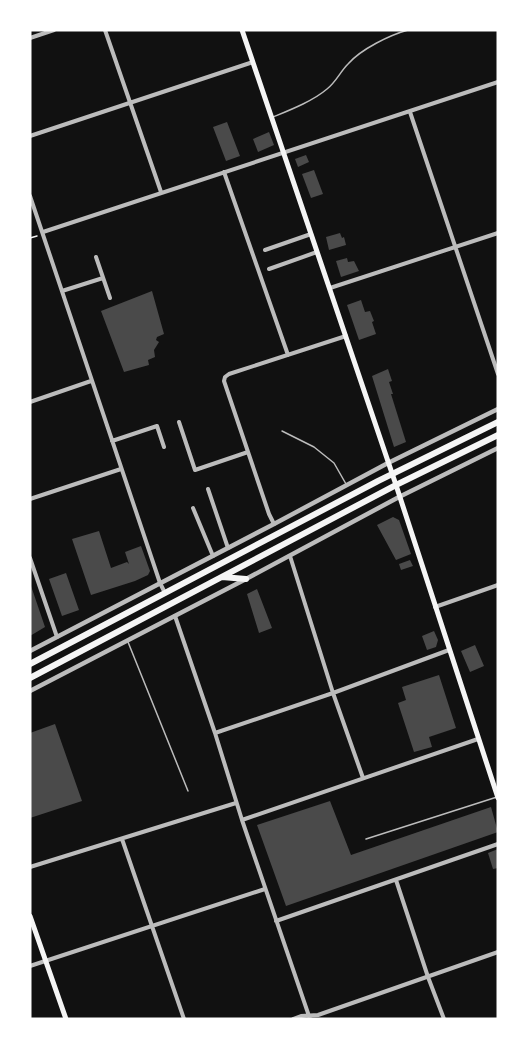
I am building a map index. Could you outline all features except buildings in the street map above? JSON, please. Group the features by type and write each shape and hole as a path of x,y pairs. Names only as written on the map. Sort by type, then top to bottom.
{"main road":[{"path":"242,30 396,485 498,797"},
{"path":"30,664 392,474 498,422"},
{"path":"30,678 396,485 498,435"},
{"path":"221,577 246,579"},
{"path":"30,916 66,1019"}],"street":[{"path":"30,38 54,30"},
{"path":"105,30 161,192"},
{"path":"30,136 253,62"},
{"path":"43,232 498,82"},
{"path":"410,112 498,374"},
{"path":"224,171 288,355"},
{"path":"30,196 121,470 160,583 166,594"},
{"path":"330,288 498,233"},
{"path":"265,250 311,234"},
{"path":"269,269 317,251"},
{"path":"96,257 110,298"},
{"path":"62,291 103,278"},
{"path":"274,524 224,381 225,377 346,336"},
{"path":"30,402 92,381"},
{"path":"30,651 347,484 498,409"},
{"path":"179,422 195,470 248,452"},
{"path":"112,441 157,426 164,447"},
{"path":"30,691 399,497 498,448"},
{"path":"30,499 121,470"},
{"path":"208,489 228,548"},
{"path":"193,508 213,556"},
{"path":"290,556 333,693 363,778"},
{"path":"30,558 57,637"},
{"path":"435,607 498,585"},
{"path":"176,616 236,803 310,1017"},
{"path":"215,733 449,650"},
{"path":"242,820 478,739"},
{"path":"30,867 236,803"},
{"path":"122,839 184,1019"},
{"path":"276,921 498,844"},
{"path":"396,880 444,1019"},
{"path":"30,966 265,889"},
{"path":"292,1019 318,1015 498,952"}],"lane":[{"path":"272,117 321,93 334,83 346,65 360,53 387,38 408,30"},
{"path":"282,431 314,447 334,463 347,484"},
{"path":"127,641 188,791"},
{"path":"366,839 498,797"}]}
